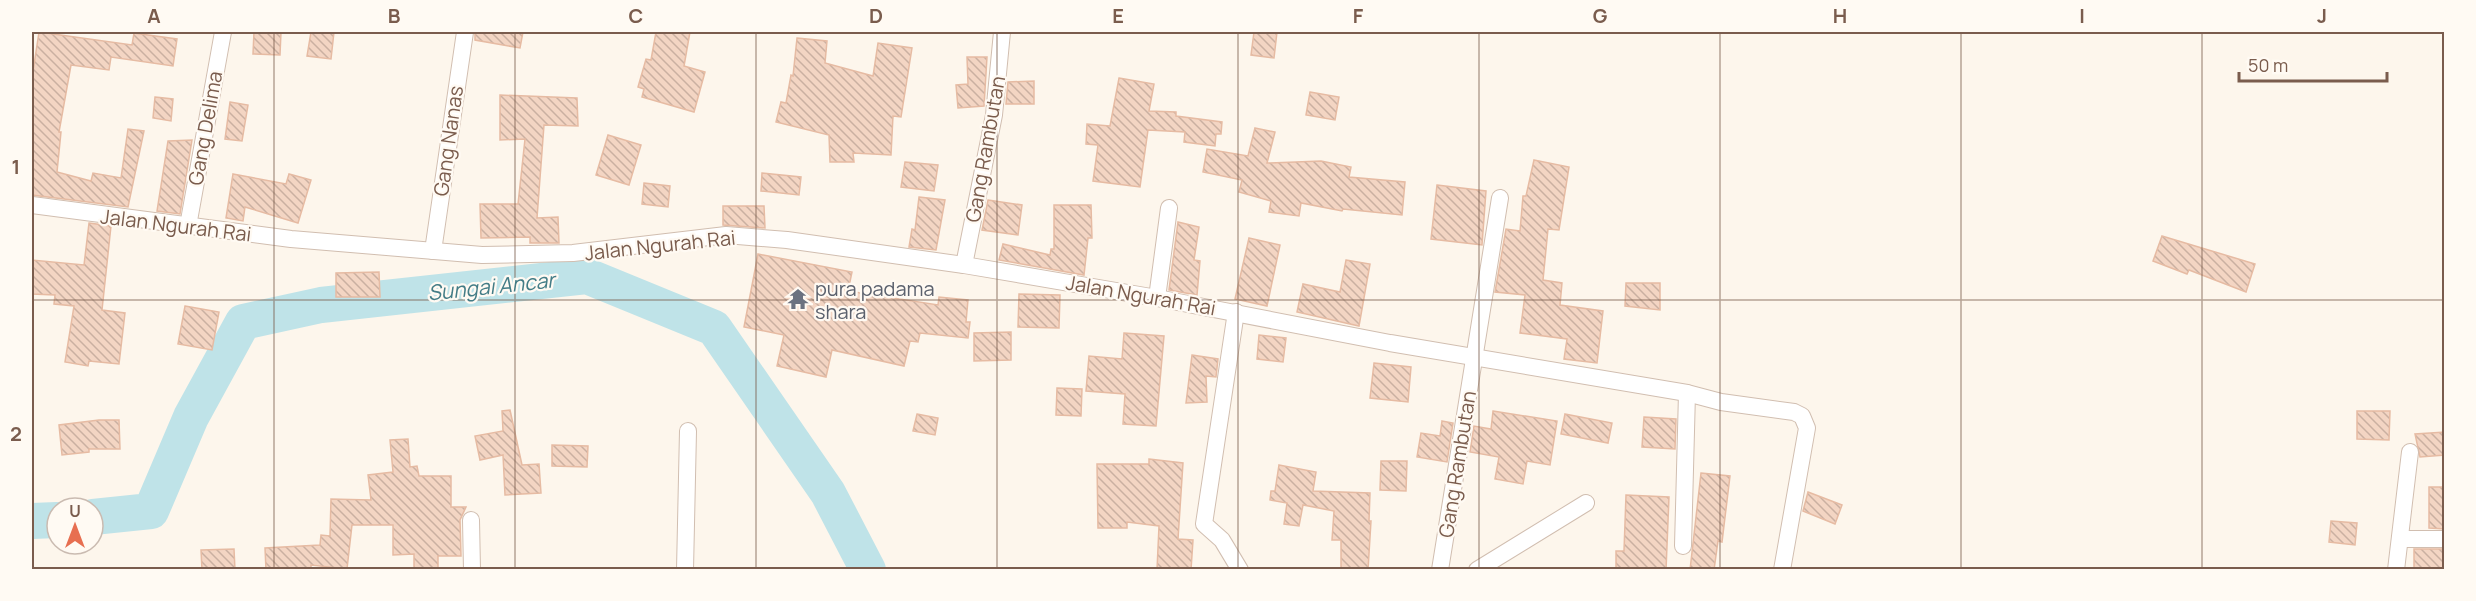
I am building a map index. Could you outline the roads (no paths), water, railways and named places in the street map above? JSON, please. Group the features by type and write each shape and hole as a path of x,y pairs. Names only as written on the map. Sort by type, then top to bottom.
{"street":[{"name":"Gang Delima","path":"188,226 223,32"},
{"name":"Gang Nanas","path":"433,251 465,32"},
{"name":"Gang Rambutan","path":"964,265 994,115 1002,32"},
{"name":"Gang Rambutan","path":"1440,570 1500,198"},
{"name":"Jalan Ngurah Rai","path":"32,205 291,239 482,255 573,253 726,236 787,240 964,265 1236,312 1390,343 1688,393 1721,402 1794,412 1802,416 1807,428 1782,570"},
{"path":"1156,298 1169,208"},
{"path":"1236,312 1203,524 1222,540 1240,570"},
{"path":"1683,546 1688,393"},
{"path":"685,570 688,431"},
{"path":"2396,570 2410,452"},
{"path":"1477,570 1586,503"},
{"path":"471,520 472,570"},
{"path":"2400,539 2445,539"}],"waterway":[{"name":"Sungai Ancar","path":"105,516 151,511 191,417 243,322 321,305 587,276 714,328 828,493 868,570"},
{"name":"Sungai Ancar","path":"32,521 45,520"}],"place":[{"name":"pura padama shara","path":"798,299"}]}
